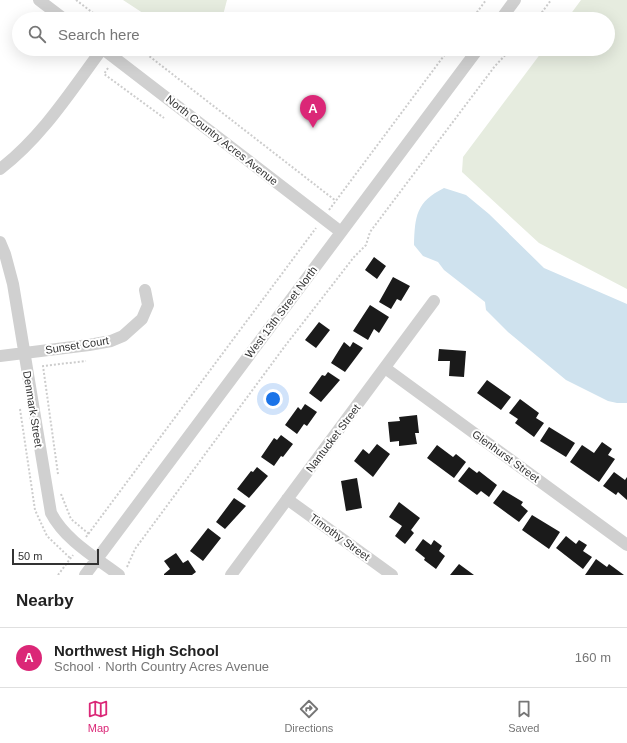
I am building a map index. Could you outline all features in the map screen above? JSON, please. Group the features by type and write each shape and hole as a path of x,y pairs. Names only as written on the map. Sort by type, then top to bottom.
{"street":[{"path":"39,0 55,12"},
{"path":"506,12 515,0"},
{"path":"0,169 20,152 53,114 98,56"},
{"name":"North Country Acres Avenue","path":"112,56 341,232"},
{"name":"West 13th Street North","path":"85,575 473,56"},
{"name":"Denmark Street","path":"0,242 5,254 13,284 51,513 57,523 80,546 97,559 121,573"},
{"name":"Sunset Court","path":"0,356 89,345 111,341 123,336 142,319 148,305 145,290"},
{"name":"Nantucket Street","path":"231,575 434,301"},
{"name":"Glenhurst Street","path":"385,368 627,545"},
{"name":"Timothy Street","path":"287,499 392,575"}],"path":[{"path":"76,0 92,12"},
{"path":"477,12 486,0"},
{"path":"542,12 551,0"},
{"path":"149,56 336,201"},
{"path":"58,575 444,56"},
{"path":"121,573 135,549 247,397 354,257 366,245 370,232 495,66 504,56"},
{"path":"115,58 104,74 164,118"},
{"path":"58,477 43,366 86,361"},
{"path":"59,491 71,519 89,534"}],"shaded area":[{"path":"123,0 227,0 224,12 141,12"},
{"path":"581,0 627,0 627,289 539,243 462,172 463,157 539,56 615,56 615,12 572,12"}],"water":[{"path":"444,188 466,195 489,214 544,268 627,304 627,403 608,401 566,380 508,332 486,310 485,302 444,270 438,262 423,256 414,245 415,226 419,211 428,199"}],"building":[{"path":"374,257 386,266 377,279 365,270"},
{"path":"393,277 410,286 401,301 397,299 391,309 379,302"},
{"path":"370,305 389,317 379,333 374,329 368,340 353,331"},
{"path":"319,322 330,330 316,348 305,340"},
{"path":"344,342 350,347 353,342 363,348 345,372 331,363"},
{"path":"439,349 466,351 464,377 449,376 450,361 438,361"},
{"path":"328,372 340,380 321,402 309,393 322,375 325,376"},
{"path":"487,380 511,397 501,410 477,393"},
{"path":"520,399 539,413 536,418 544,423 534,437 515,423 518,419 509,413"},
{"path":"305,404 317,412 307,426 304,424 297,434 285,425 298,407 301,410"},
{"path":"417,415 419,433 415,433 417,444 399,446 399,441 390,442 388,422 400,421 399,417"},
{"path":"549,427 575,443 566,457 540,441"},
{"path":"281,435 293,444 283,457 281,456 274,466 261,457 274,438 277,440"},
{"path":"602,442 612,449 608,455 615,459 599,482 570,462 582,445 594,453"},
{"path":"377,444 390,454 373,477 354,461 363,449 369,454"},
{"path":"437,445 453,457 456,454 466,462 454,478 427,458"},
{"path":"257,467 268,476 249,498 237,489 251,471 253,472"},
{"path":"469,467 477,473 479,471 497,485 489,497 481,491 477,495 458,481"},
{"path":"614,472 625,480 627,477 627,500 618,492 616,495 603,486"},
{"path":"357,478 362,508 346,511 341,481"},
{"path":"503,490 523,502 521,505 528,511 519,522 493,503"},
{"path":"234,498 246,506 225,529 216,522"},
{"path":"399,502 420,518 411,530 414,533 405,544 395,536 402,526 389,517"},
{"path":"532,515 560,532 549,549 522,530"},
{"path":"208,528 221,538 203,561 190,551"},
{"path":"566,536 576,544 579,540 587,545 583,551 592,557 583,569 556,548"},
{"path":"423,539 431,545 434,540 442,546 439,551 445,556 436,569 424,560 425,558 415,550"},
{"path":"176,553 183,563 188,560 196,572 192,575 164,575 170,569 164,561"},
{"path":"596,559 607,567 609,564 624,575 585,575"},
{"path":"459,564 474,575 450,575"}],"place":[{"name":"Northwest High School","path":"313,128"}]}
